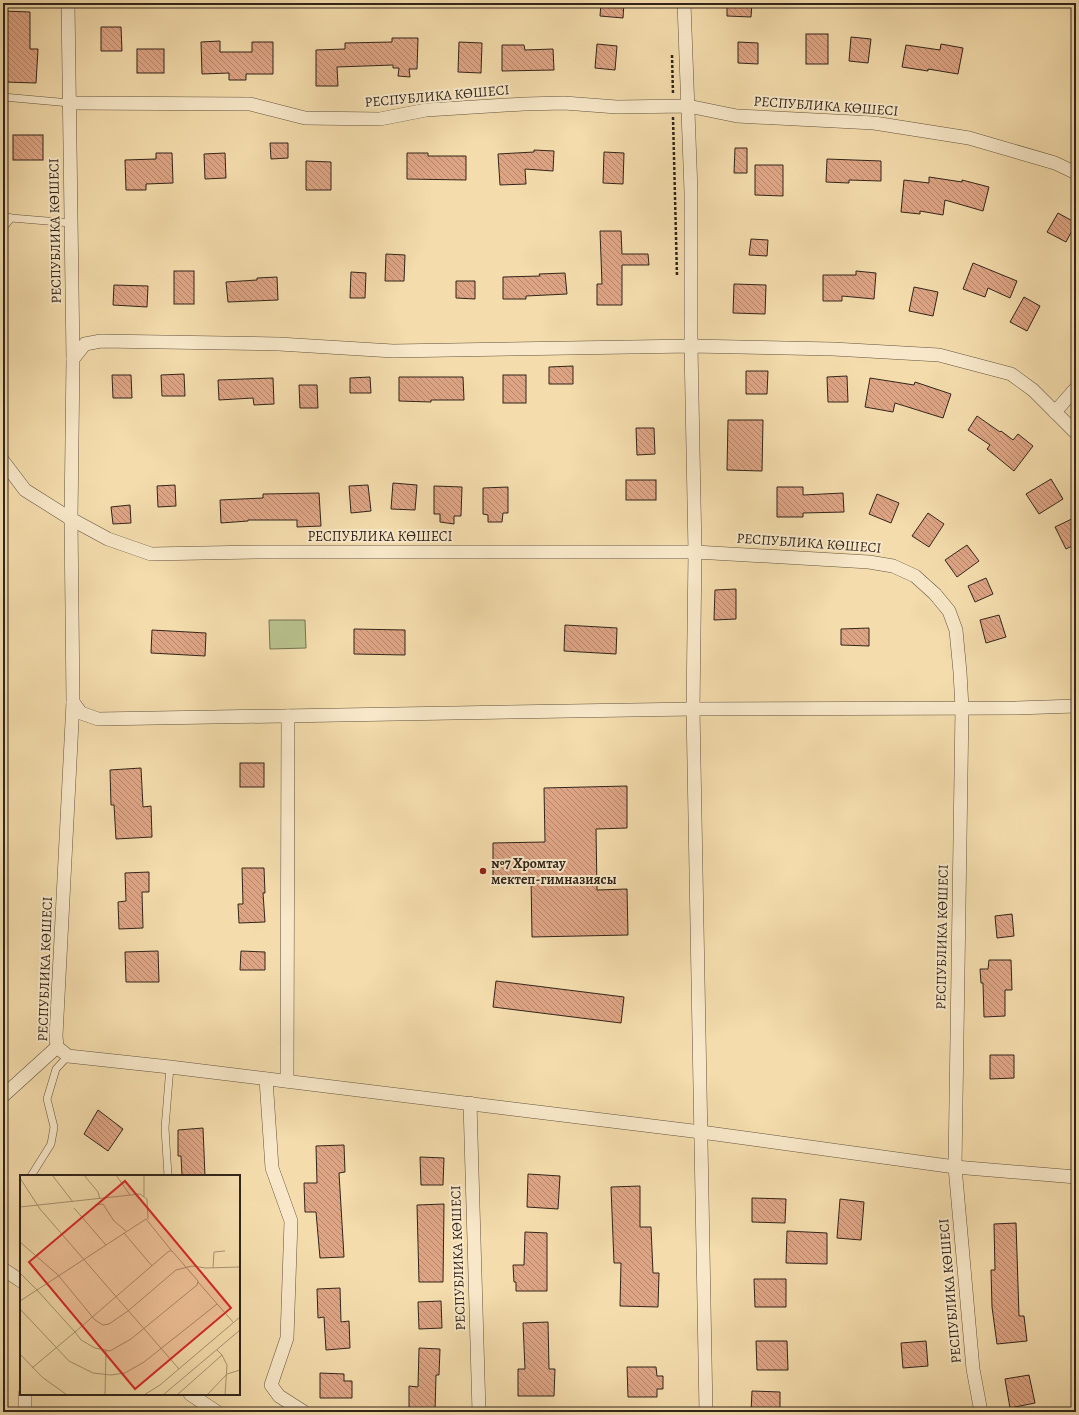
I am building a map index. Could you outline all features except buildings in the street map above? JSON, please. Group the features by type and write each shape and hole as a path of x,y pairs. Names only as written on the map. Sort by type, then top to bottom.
{"street":[{"name":"РЕСПУБЛИКА КӨШЕСІ","path":"68,3 73,359 71,519 73,702 56,1036 57,1047 68,1056"},
{"path":"684,3 691,192 691,346 695,552 693,709 706,1412"},
{"name":"РЕСПУБЛИКА КӨШЕСІ","path":"70,103 250,104 305,118 380,119 426,110 524,104 564,103 617,107 688,106 737,116 874,123 969,138 1055,163 1076,173"},
{"path":"73,359 84,344 101,341 279,344 393,351 691,346 833,349 939,355 1011,374 1032,390 1076,433"},
{"path":"1055,412 1076,388"},
{"name":"РЕСПУБЛИКА КӨШЕСІ","path":"3,461 25,490 71,519 108,539 151,554 258,552 695,552 869,562 893,566 915,576 935,594 949,611 956,630 960,672 962,708 955,1167 973,1369 981,1412"},
{"path":"73,702 81,713 98,719 693,709 1076,706"},
{"path":"287,1081 288,716"},
{"path":"3,1096 57,1047"},
{"path":"68,1056 470,1103 701,1132 955,1167 1076,1177"},
{"path":"266,1079 272,1168 291,1220 287,1338 271,1384 279,1396 304,1412"},
{"name":"РЕСПУБЛИКА КӨШЕСІ","path":"470,1103 478,1412"},
{"path":"3,1269 20,1280"},
{"path":"25,1395 25,1412"},
{"path":"192,1395 217,1412"}],"lane":[{"path":"3,97 70,103"},
{"path":"3,216 71,223"},
{"path":"3,228 11,218"},
{"path":"32,1175 51,1144 54,1127 47,1098 56,1069 68,1056"},
{"path":"168,1175 166,1128 170,1067"}],"path":[{"path":"672,50 677,277"}],"green space":[{"path":"269,620 305,620 306,648 270,649"}],"place":[{"name":"№7 Хромтау мектеп-гимназиясы","path":"483,871"}]}
